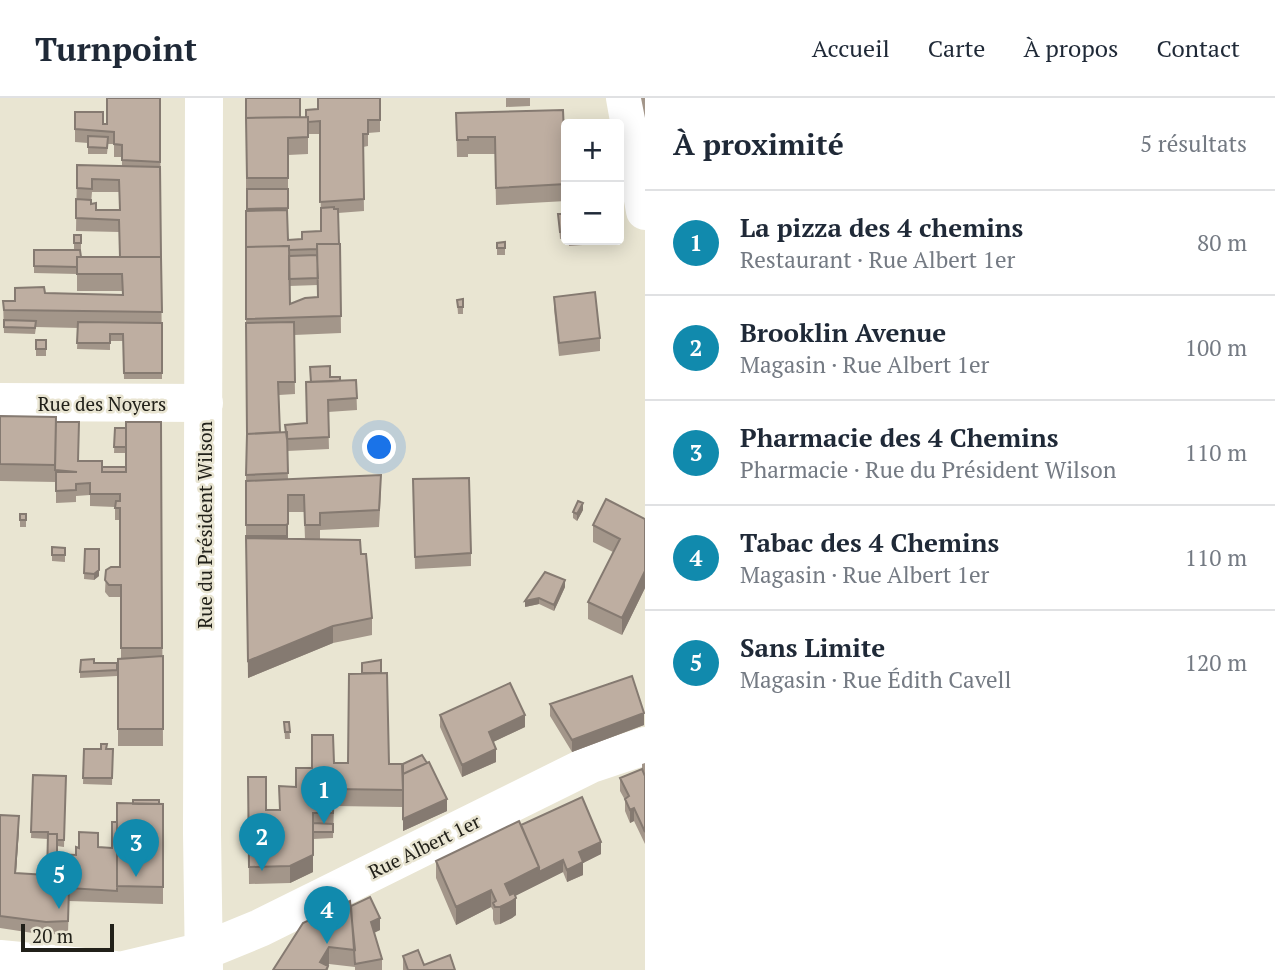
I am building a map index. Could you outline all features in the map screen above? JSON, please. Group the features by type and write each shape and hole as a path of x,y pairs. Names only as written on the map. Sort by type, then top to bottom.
{"main road":[{"name":"Rue du Président Wilson","path":"204,98 204,961"},
{"path":"625,98 645,211"},
{"name":"Rue des Noyers","path":"0,402 204,403"},
{"name":"Rue Albert 1er","path":"124,970 204,961 260,928 591,764 645,746"},
{"path":"0,959 116,970"}],"building":[{"path":"107,98 160,98 160,162 122,160 122,145 114,144 114,132 75,129 75,112 103,112 103,124 107,124"},
{"path":"246,98 300,98 300,117 246,118"},
{"path":"318,98 380,98 380,120 368,120 368,134 363,134 364,199 320,202 320,121 308,122 306,117 306,110 318,109"},
{"path":"563,110 561,184 496,188 495,137 468,137 468,140 457,140 456,113"},
{"path":"308,117 308,137 288,138 288,178 247,178 246,118"},
{"path":"88,136 108,137 107,148 88,147"},
{"path":"77,165 160,167 161,257 120,257 119,220 76,218 76,199 91,200 91,204 96,203 96,210 120,210 119,180 92,179 92,189 77,188"},
{"path":"247,189 288,189 288,208 247,209"},
{"path":"321,208 338,209 339,244 317,244 317,249 289,250 289,246 246,247 246,211 287,210 288,240 302,239 302,232 321,231"},
{"path":"558,214 561,214 560,232"},
{"path":"74,235 81,235 81,243 74,243"},
{"path":"505,242 505,248 497,248 497,243"},
{"path":"317,244 340,244 341,316 246,319 246,247 289,246 290,304 305,298 318,297"},
{"path":"34,250 80,250 81,257 77,257 77,267 34,266"},
{"path":"317,255 318,278 289,279 289,256"},
{"path":"77,257 161,257 162,312 4,310 3,301 15,301 15,288 44,287 45,293 123,295 122,274 77,274"},
{"path":"595,292 600,338 559,343 554,297"},
{"path":"463,299 463,307 458,307 457,300"},
{"path":"4,320 36,321 35,328 4,327"},
{"path":"78,322 162,323 162,373 124,373 123,334 110,334 110,343 77,343"},
{"path":"294,322 295,382 278,382 280,432 247,434 246,323"},
{"path":"36,340 46,340 46,349 36,349"},
{"path":"330,366 330,377 340,377 340,381 311,382 310,367"},
{"path":"356,380 357,398 328,400 329,437 287,439 285,425 307,423 306,382"},
{"path":"0,416 56,417 55,465 0,464"},
{"path":"56,422 79,422 78,461 102,461 102,472 126,472 126,422 161,422 162,648 121,648 121,585 109,585 105,580 106,570 120,567 120,508 115,508 116,501 120,501 120,494 90,494 90,483 76,484 76,490 56,491 56,472 77,472 55,470"},
{"path":"115,428 126,428 126,447 114,447"},
{"path":"287,432 288,473 246,475 247,434"},
{"path":"102,467 126,467 126,472 102,472"},
{"path":"381,475 379,510 320,513 320,525 305,525 304,495 288,495 288,524 246,525 246,481"},
{"path":"469,478 471,553 415,557 413,479"},
{"path":"606,499 645,519 645,571 622,618 588,602 620,539 593,525"},
{"path":"578,501 583,503 577,514 573,512"},
{"path":"20,514 26,514 26,520 20,520"},
{"path":"286,536 286,538 246,538"},
{"path":"246,538 360,540 361,554 366,554 372,618 333,626 248,661"},
{"path":"52,547 65,548 65,555 52,555"},
{"path":"85,549 99,549 99,570 94,574 84,573"},
{"path":"545,572 565,580 554,605 539,598 525,601"},
{"path":"163,656 163,729 118,729 118,659"},
{"path":"94,659 94,663 117,663 117,670 80,672 81,660"},
{"path":"381,660 381,673 362,673 362,663"},
{"path":"387,673 389,764 402,764 403,790 334,789 333,813 313,813 313,855 290,866 249,867 248,777 266,777 266,810 280,810 279,786 296,787 296,768 312,768 312,735 333,735 334,763 348,763 349,674"},
{"path":"632,676 644,713 572,740 550,704"},
{"path":"510,683 525,715 489,732 496,749 462,765 440,715"},
{"path":"284,722 289,722 290,732 285,732"},
{"path":"101,744 107,744 106,749 113,749 112,778 83,778 84,749 101,749"},
{"path":"422,755 427,763 403,774 403,764"},
{"path":"429,762 447,799 403,819 403,774"},
{"path":"642,769 645,776 645,832 634,808 630,810 625,799 629,796 620,778"},
{"path":"33,775 66,776 64,840 57,840 57,834 31,832"},
{"path":"582,797 601,842 579,852 583,862 567,870 563,860 539,872 521,825"},
{"path":"133,800 159,800 159,804 133,804"},
{"path":"117,803 163,804 163,887 117,886"},
{"path":"0,815 19,816 15,873 47,875 48,834 57,834 57,854 76,855 79,832 98,833 98,847 112,848 112,822 117,822 117,891 69,888 68,921 46,922 0,916"},
{"path":"519,821 539,867 505,884 510,895 514,893 516,898 500,907 495,907 493,903 496,901 491,890 456,907 436,861"},
{"path":"313,823 333,824 333,832 313,832"},
{"path":"370,897 380,918 371,922 382,959 355,964 351,906"},
{"path":"350,901 355,950 329,947 320,962 328,966 326,970 273,970 303,923"},
{"path":"418,950 424,965 450,955 455,970 408,970 403,956"}],"place":[{"name":"La pizza des 4 chemins","path":"324,824"},
{"name":"Brooklin Avenue","path":"262,871"},
{"name":"Pharmacie des 4 Chemins","path":"136,877"},
{"name":"Sans Limite","path":"59,909"},
{"name":"Tabac des 4 Chemins","path":"327,944"}]}
